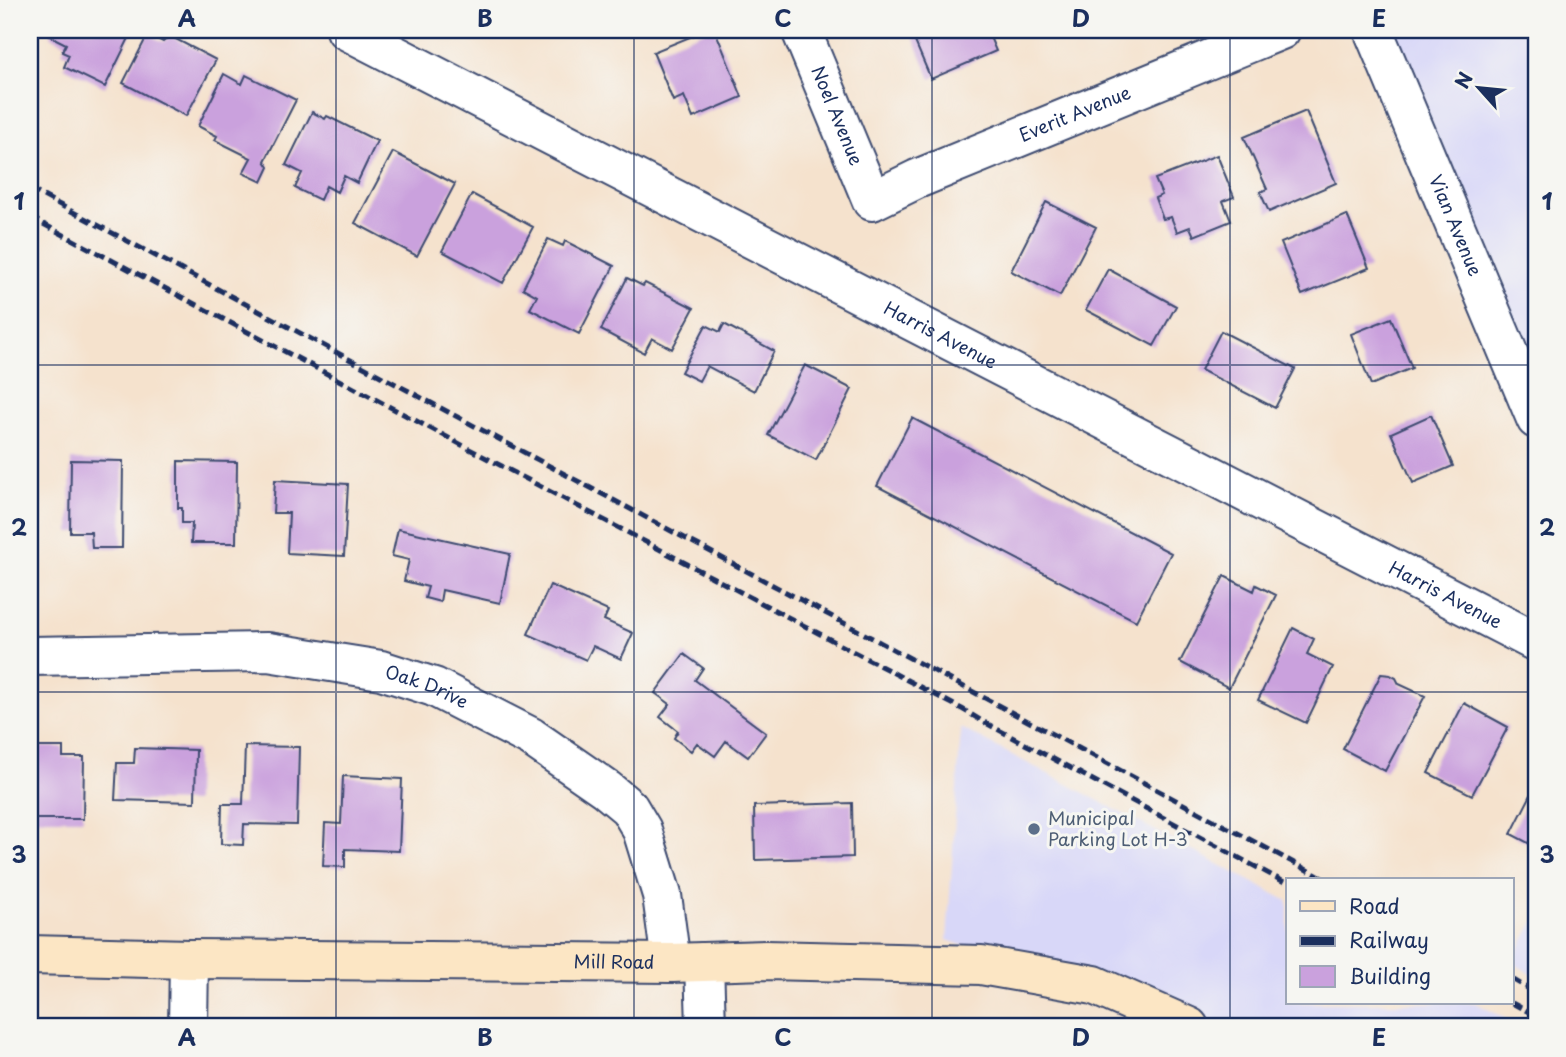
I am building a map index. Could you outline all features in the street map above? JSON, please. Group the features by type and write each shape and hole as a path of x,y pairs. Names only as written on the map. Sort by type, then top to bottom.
{"main road":[{"name":"Mill Road","path":"30,955 189,959 687,962 766,960 981,965 1094,985 1181,1025"}],"street":[{"name":"Harris Avenue","path":"346,30 1536,642"},
{"name":"Noel Avenue","path":"801,30 872,201"},
{"name":"Everit Avenue","path":"872,201 929,174 1281,30"},
{"name":"Vian Avenue","path":"1373,30 1536,419"},
{"name":"Oak Drive","path":"30,656 268,653 381,670 434,687 531,737 629,808 642,830 706,1027"},
{"path":"188,1027 189,959"}],"shaded area":[{"path":"1371,30 1536,30 1536,436"},
{"name":"Municipal Parking Lot H-3","path":"961,728 1286,900 1286,1004 1478,1004 1521,1027 1189,1027 947,940"},
{"path":"1536,918 1536,977 1514,963 1514,958"}],"building":[{"path":"53,30 133,30 105,87 64,67 69,55 62,52 66,44 50,36"},
{"path":"707,30 715,30 742,97 693,118 684,96 673,101 653,52"},
{"path":"910,30 987,30 996,51 931,79"},
{"path":"148,34 163,42 170,36 216,60 186,116 123,83"},
{"path":"224,74 242,84 246,75 296,100 265,161 269,167 262,182 243,173 251,158 215,140 217,136 198,126"},
{"path":"1306,111 1336,183 1269,212 1260,192 1267,189 1244,137"},
{"path":"312,112 325,119 327,116 377,141 357,183 344,176 337,192 326,186 320,200 295,188 302,173 286,165"},
{"path":"393,152 455,184 417,256 355,223"},
{"path":"1217,155 1234,197 1223,201 1231,221 1194,236 1190,227 1177,232 1171,217 1163,219 1155,198 1162,195 1155,179"},
{"path":"472,194 533,227 503,283 442,251"},
{"path":"1046,202 1096,227 1060,296 1011,271"},
{"path":"1347,215 1369,268 1302,295 1281,243"},
{"path":"548,239 563,246 565,241 614,266 579,334 530,309 537,296 523,288"},
{"path":"1108,269 1176,306 1154,346 1086,310"},
{"path":"627,278 643,286 645,283 694,308 672,349 652,338 644,353 601,330"},
{"path":"1391,318 1412,368 1371,385 1351,334"},
{"path":"724,324 774,351 754,391 707,366 699,381 681,372 706,325 720,332"},
{"path":"1221,331 1295,369 1275,408 1201,370"},
{"path":"805,365 852,389 816,460 768,435"},
{"path":"1431,415 1453,466 1413,483 1391,433"},
{"path":"912,418 1171,553 1136,621 877,486"},
{"path":"71,460 123,461 122,548 92,548 91,532 70,532"},
{"path":"178,461 237,462 236,543 191,543 192,523 182,523 182,508 178,508"},
{"path":"275,480 348,484 344,556 287,553 289,513 273,513"},
{"path":"398,529 510,554 500,603 442,590 440,602 425,598 428,587 404,581 409,560 392,556"},
{"path":"1224,576 1254,591 1256,585 1276,595 1229,688 1180,662"},
{"path":"550,585 608,611 604,620 633,633 621,659 593,646 586,660 528,634"},
{"path":"1293,628 1314,639 1307,654 1333,667 1306,723 1258,700"},
{"path":"684,654 703,668 695,680 766,733 748,757 726,741 715,756 697,743 691,751 674,738 678,731 660,717 670,704 655,693"},
{"path":"1381,674 1396,678 1399,684 1425,696 1385,771 1343,749"},
{"path":"1464,703 1508,727 1472,795 1428,773"},
{"path":"245,746 299,747 297,825 244,824 243,845 221,844 222,804 243,804"},
{"path":"30,747 63,747 63,757 84,757 83,819 30,819"},
{"path":"135,748 196,750 195,802 115,800 117,763 134,763"},
{"path":"343,776 402,779 399,851 345,849 345,867 323,866 325,823 341,824"},
{"path":"1536,785 1536,847 1511,834"},
{"path":"852,803 853,857 755,860 754,806"}],"railway":[{"path":"30,189 1322,878"},
{"path":"30,217 1286,883"},
{"path":"1514,980 1536,993"},
{"path":"1514,1004 1536,1016"}],"place":[{"name":"Municipal Parking Lot H-3","path":"1034,829"}]}
